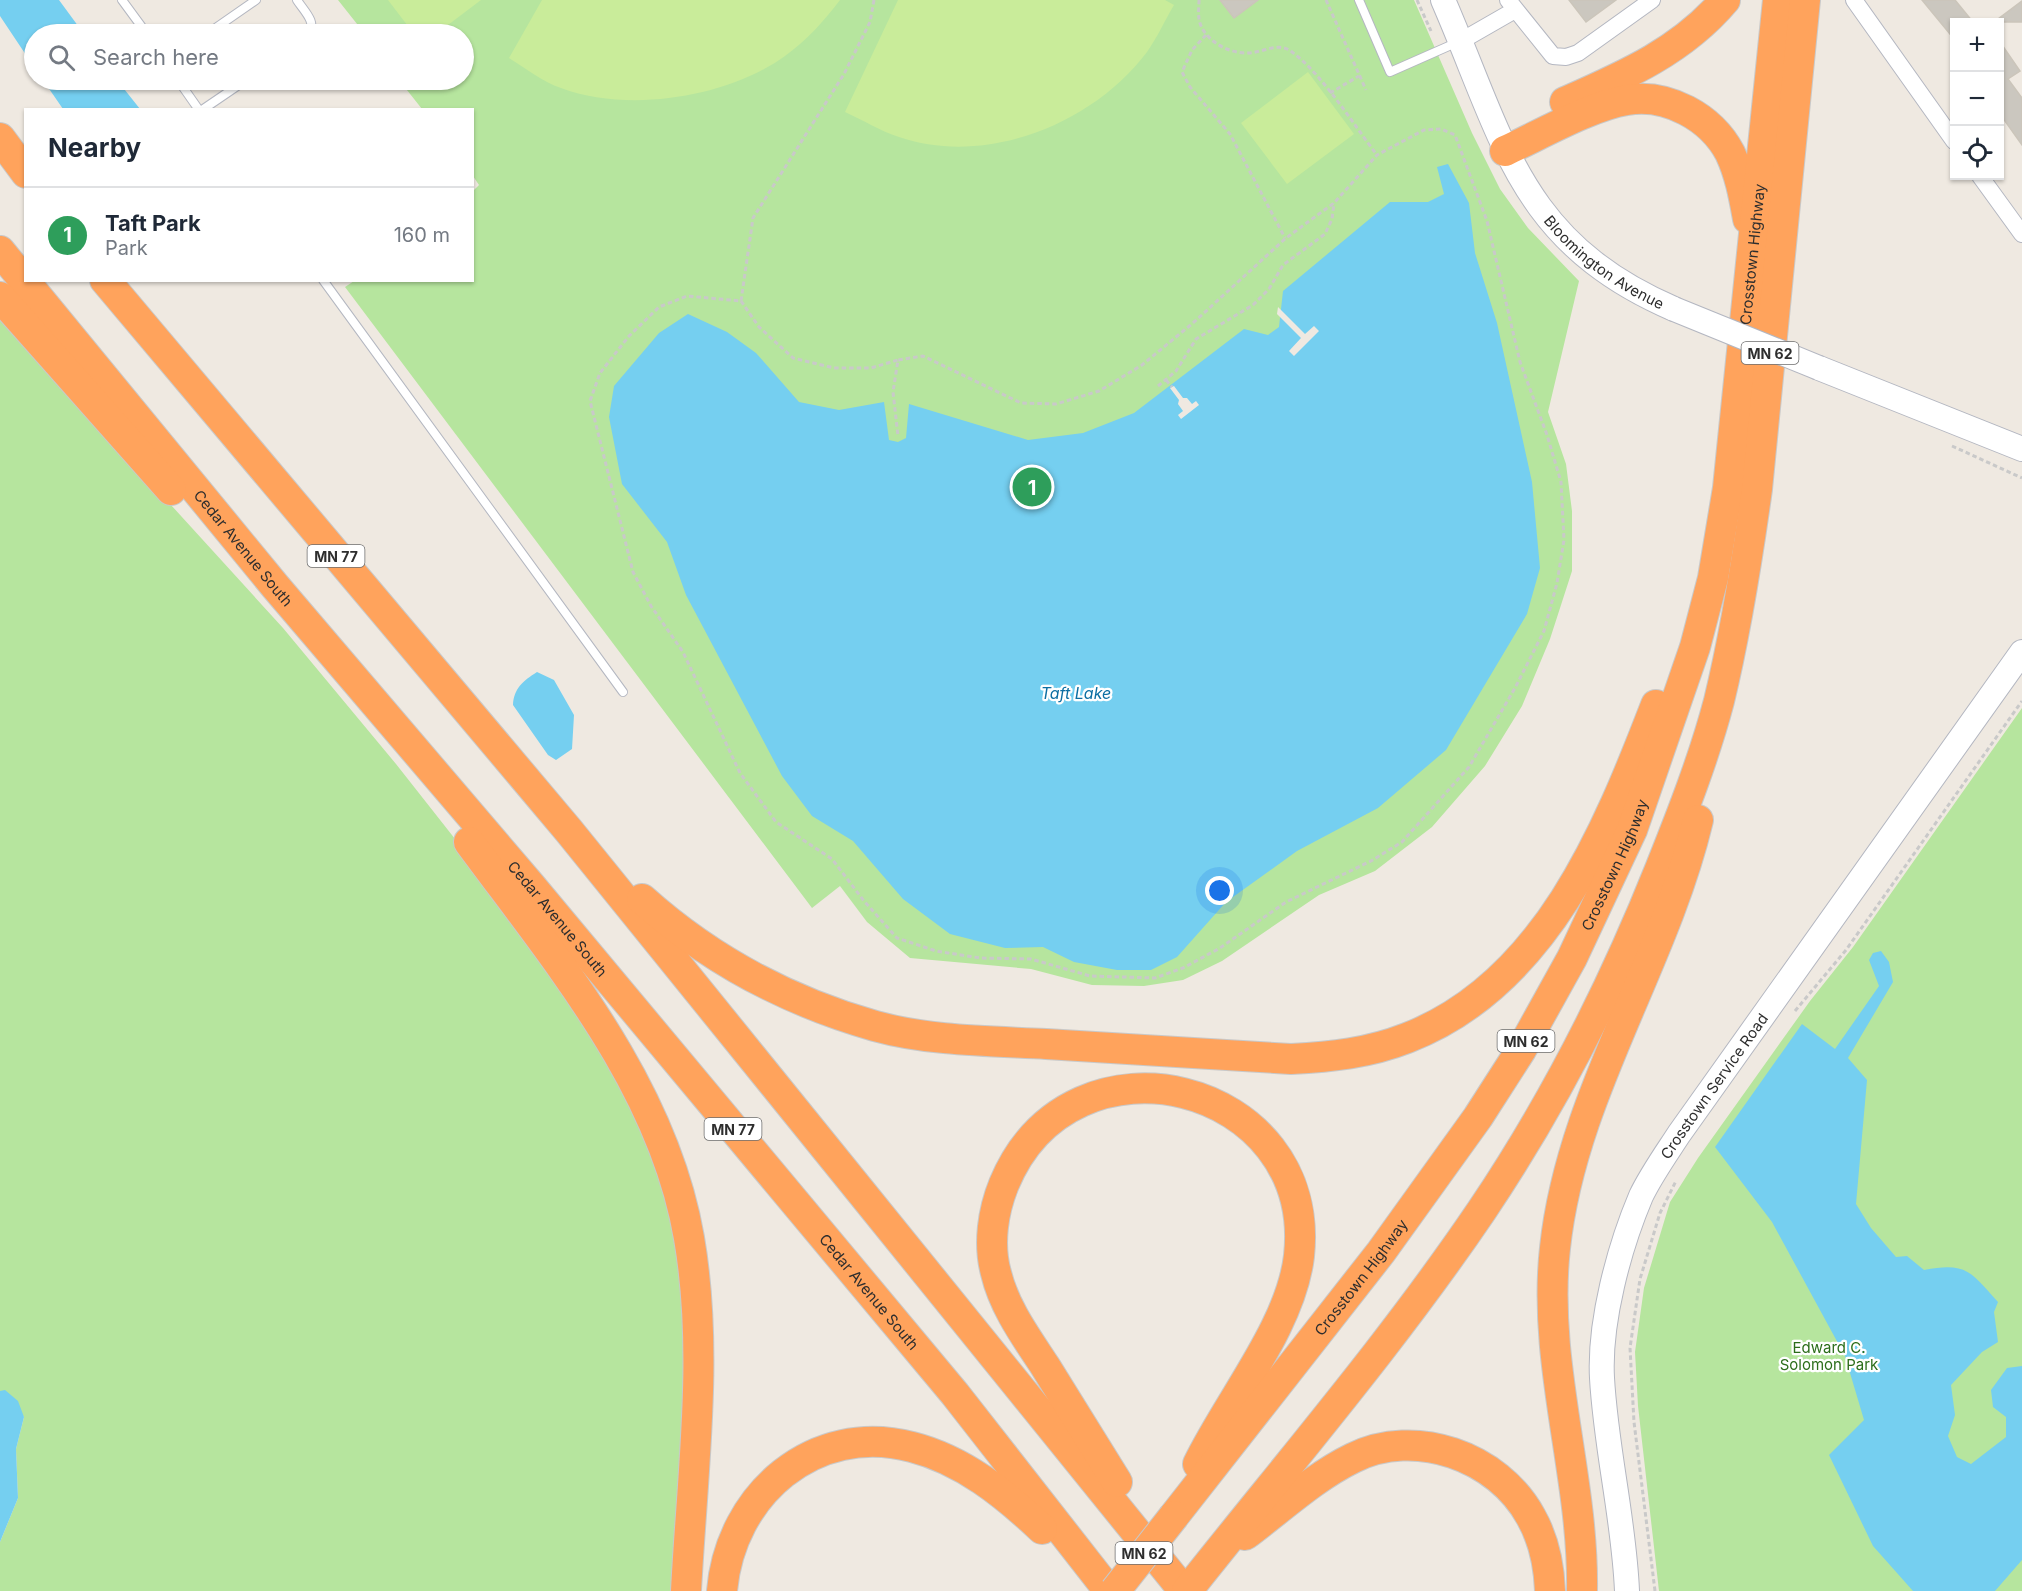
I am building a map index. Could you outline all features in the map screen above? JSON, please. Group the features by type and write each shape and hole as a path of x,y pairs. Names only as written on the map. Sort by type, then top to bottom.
{"highway":[{"path":"1500,141 1646,65 1694,31 1725,0"},
{"name":"Crosstown Highway","path":"1106,1586 1174,1516 1440,1173 1521,1050 1572,958 1632,830 1695,647 1713,578 1728,488 1778,0"},
{"name":"Crosstown Highway","path":"1186,1591 1410,1310 1481,1212 1553,1097 1587,1034 1646,906 1691,788 1718,704 1747,567 1757,489 1805,0"},
{"path":"1500,141 1625,100 1662,101 1682,108 1716,134 1729,152 1738,172 1754,250"},
{"path":"0,138 24,170"},
{"name":"Cedar Avenue South","path":"0,251 24,280"},
{"name":"Cedar Avenue South","path":"25,282 275,586 955,1394 1106,1586"},
{"name":"MN 77","path":"107,282 569,831 1143,1539"},
{"path":"0,297 177,496 275,586"},
{"path":"569,831 632,890 703,949 749,977 795,999 878,1026 927,1035 1008,1042 1291,1059 1332,1057 1368,1050 1407,1038 1447,1019 1482,994 1510,970 1554,917 1604,824 1642,741 1687,620 1728,488"},
{"path":"363,690 617,1052 642,1098 668,1158 689,1238 696,1315 695,1413 686,1591"},
{"path":"1582,1591 1578,1515 1556,1355 1552,1307 1555,1249 1560,1211 1575,1148 1593,1096 1686,863 1698,822 1718,704"},
{"path":"1174,1516 1212,1435 1278,1323 1293,1288 1299,1256 1299,1229 1294,1197 1285,1174 1271,1151 1242,1121 1208,1100 1186,1092 1160,1087 1128,1088 1096,1095 1070,1107 1025,1146 1010,1169 999,1195 993,1224 992,1247 995,1272 1008,1305 1119,1485 1143,1539 1186,1591"},
{"path":"722,1591 731,1543 742,1518 761,1493 783,1473 808,1458 834,1447 860,1442 889,1442 913,1447 965,1469 1015,1504 1106,1586"},
{"path":"1211,1560 1323,1476 1354,1457 1378,1449 1410,1445 1432,1446 1455,1452 1478,1464 1514,1493 1530,1515 1542,1539 1549,1566 1550,1591"}],"street":[{"name":"Bloomington Avenue","path":"1443,0 1500,141 1537,206 1583,254 1609,275 1643,296 2022,449"},
{"path":"1461,41 1512,5 1553,56 1566,57 1578,53 1652,0"},
{"path":"1854,0 1950,135"},
{"path":"1983,180 2022,234"},
{"name":"Crosstown Service Road","path":"1627,1591 1625,1551 1602,1377 1606,1329 1616,1270 1642,1195 1678,1134 2022,652"}],"lane":[{"path":"122,0 140,24"},
{"path":"221,24 256,0"},
{"path":"297,0 312,24"},
{"path":"1359,0 1390,72 1461,41"},
{"path":"185,90 199,108"},
{"path":"203,108 231,90"},
{"path":"324,282 623,693"}],"path":[{"path":"741,301 687,296 659,307 629,336 600,373 590,401 633,572 651,606 683,652 740,773 776,822 831,859 897,938 936,951 980,958 1031,959 1090,976 1155,978 1183,968 1220,948 1286,902 1371,861 1402,842 1474,757 1515,688 1544,631 1557,584 1564,540 1561,482 1547,435 1520,362 1487,221 1455,135 1441,129 1424,130 1377,155 1334,203 1286,238 1193,323 1142,365 1099,391 1056,404 1021,403 923,357 898,360 870,368 834,368 793,358 759,327 741,301 753,218 844,74 870,22 874,0"},
{"path":"1199,0 1199,20 1206,35 1223,47 1248,53 1271,47 1290,49 1306,64 1377,155"},
{"path":"1326,0 1366,90"},
{"path":"1206,35 1192,50 1182,72 1190,87 1230,134 1286,238"},
{"path":"1330,94 1359,76"},
{"path":"1158,386 1176,371 1196,339 1219,323 1240,313 1263,296 1283,265 1325,234 1332,219 1334,203"},
{"path":"898,360 893,392 898,436"},
{"path":"1166,380 1172,387"},
{"path":"1790,1018 1846,950 2022,701"},
{"path":"1655,1591 1634,1422 1630,1348 1640,1279 1660,1213 1676,1181"}],"green space":[{"path":"338,0 1414,0 1472,133 1500,189 1528,228 1579,281 1548,412 1566,464 1572,511 1572,571 1550,639 1522,706 1485,766 1432,827 1375,871 1319,895 1222,961 1183,980 1144,986 1092,985 1031,969 910,958 867,922 840,886 812,908 345,287 352,282 474,282 474,190 479,185 474,178 474,108 421,108 407,90 474,90 474,24 357,24"},
{"path":"388,0 481,0 449,24 406,24"},
{"path":"542,0 840,0 822,23 800,44 761,70 735,82 706,91 646,100 587,96 541,79 509,58"},
{"path":"898,0 1165,0 1174,5 1147,52 1124,78 1098,100 1068,118 1035,133 1001,142 967,146 932,145 899,137 845,112"},
{"path":"1308,72 1354,134 1287,184 1241,123"},
{"path":"0,307 161,494 283,628 396,764 511,910 639,1108 687,1269 679,1591 0,1591 0,1542 18,1498 16,1449 24,1417 5,1391 0,1391"},
{"name":"Edward C. Solomon Park","path":"2022,708 2022,1591 1659,1591 1638,1406 1635,1352 1644,1288 1670,1202 1698,1158 1810,1001 1853,947"}],"water":[{"path":"0,0 59,0 77,24 24,24 24,52 0,16"},
{"path":"50,90 125,90 139,108 62,108"},
{"name":"Taft Lake","path":"1448,164 1469,203 1475,253 1497,323 1532,482 1540,568 1527,614 1446,750 1378,808 1297,851 1226,902 1177,957 1151,970 1117,970 1074,962 1043,947 1005,948 950,934 903,899 853,841 812,816 782,776 686,595 667,542 622,484 609,417 614,386 659,333 688,314 727,332 756,353 799,402 839,410 884,402 889,440 898,442 906,438 909,404 1028,440 1083,433 1134,413 1244,329 1268,335 1279,327 1283,291 1390,202 1428,202 1444,194 1437,167"},
{"path":"537,672 554,680 574,715 572,749 556,760 548,755 513,705 515,694 520,686"},
{"path":"1881,951 1889,962 1893,982 1848,1058 1867,1080 1856,1204 1871,1228 1896,1257 1907,1256 1924,1270 1950,1267 1967,1272 1981,1283 1998,1302 1994,1312 1998,1342 1982,1352 1951,1385 1955,1415 1948,1436 1957,1457 1971,1464 2006,1437 2006,1417 1993,1407 1991,1390 2007,1368 2022,1366 2022,1560 1995,1591 1913,1591 1873,1546 1829,1455 1864,1420 1845,1356 1772,1222 1715,1147 1802,1024 1835,1049 1879,986 1869,960 1873,953"},
{"path":"5,1390 18,1401 24,1417 16,1449 18,1498 0,1542 0,1391"}],"pier":[{"path":"1278,307 1305,334 1314,326 1319,331 1294,356 1289,351 1301,338 1277,314"},
{"path":"1174,386 1183,398 1187,398 1192,404 1196,401 1199,405 1181,419 1178,415 1183,411 1178,404 1179,400 1170,388"}],"building":[{"path":"1220,0 1258,0 1234,18"},
{"path":"1569,0 1616,0 1586,22"},
{"path":"1922,0 1955,0 1970,18 1950,18 1950,34"},
{"path":"2022,1 2022,22 2004,22 2004,18 1999,18"},
{"path":"2004,48 2020,71 2008,79 2022,98 2022,145 2004,120"}],"place":[{"name":"Taft Park","path":"1032,487"}]}
